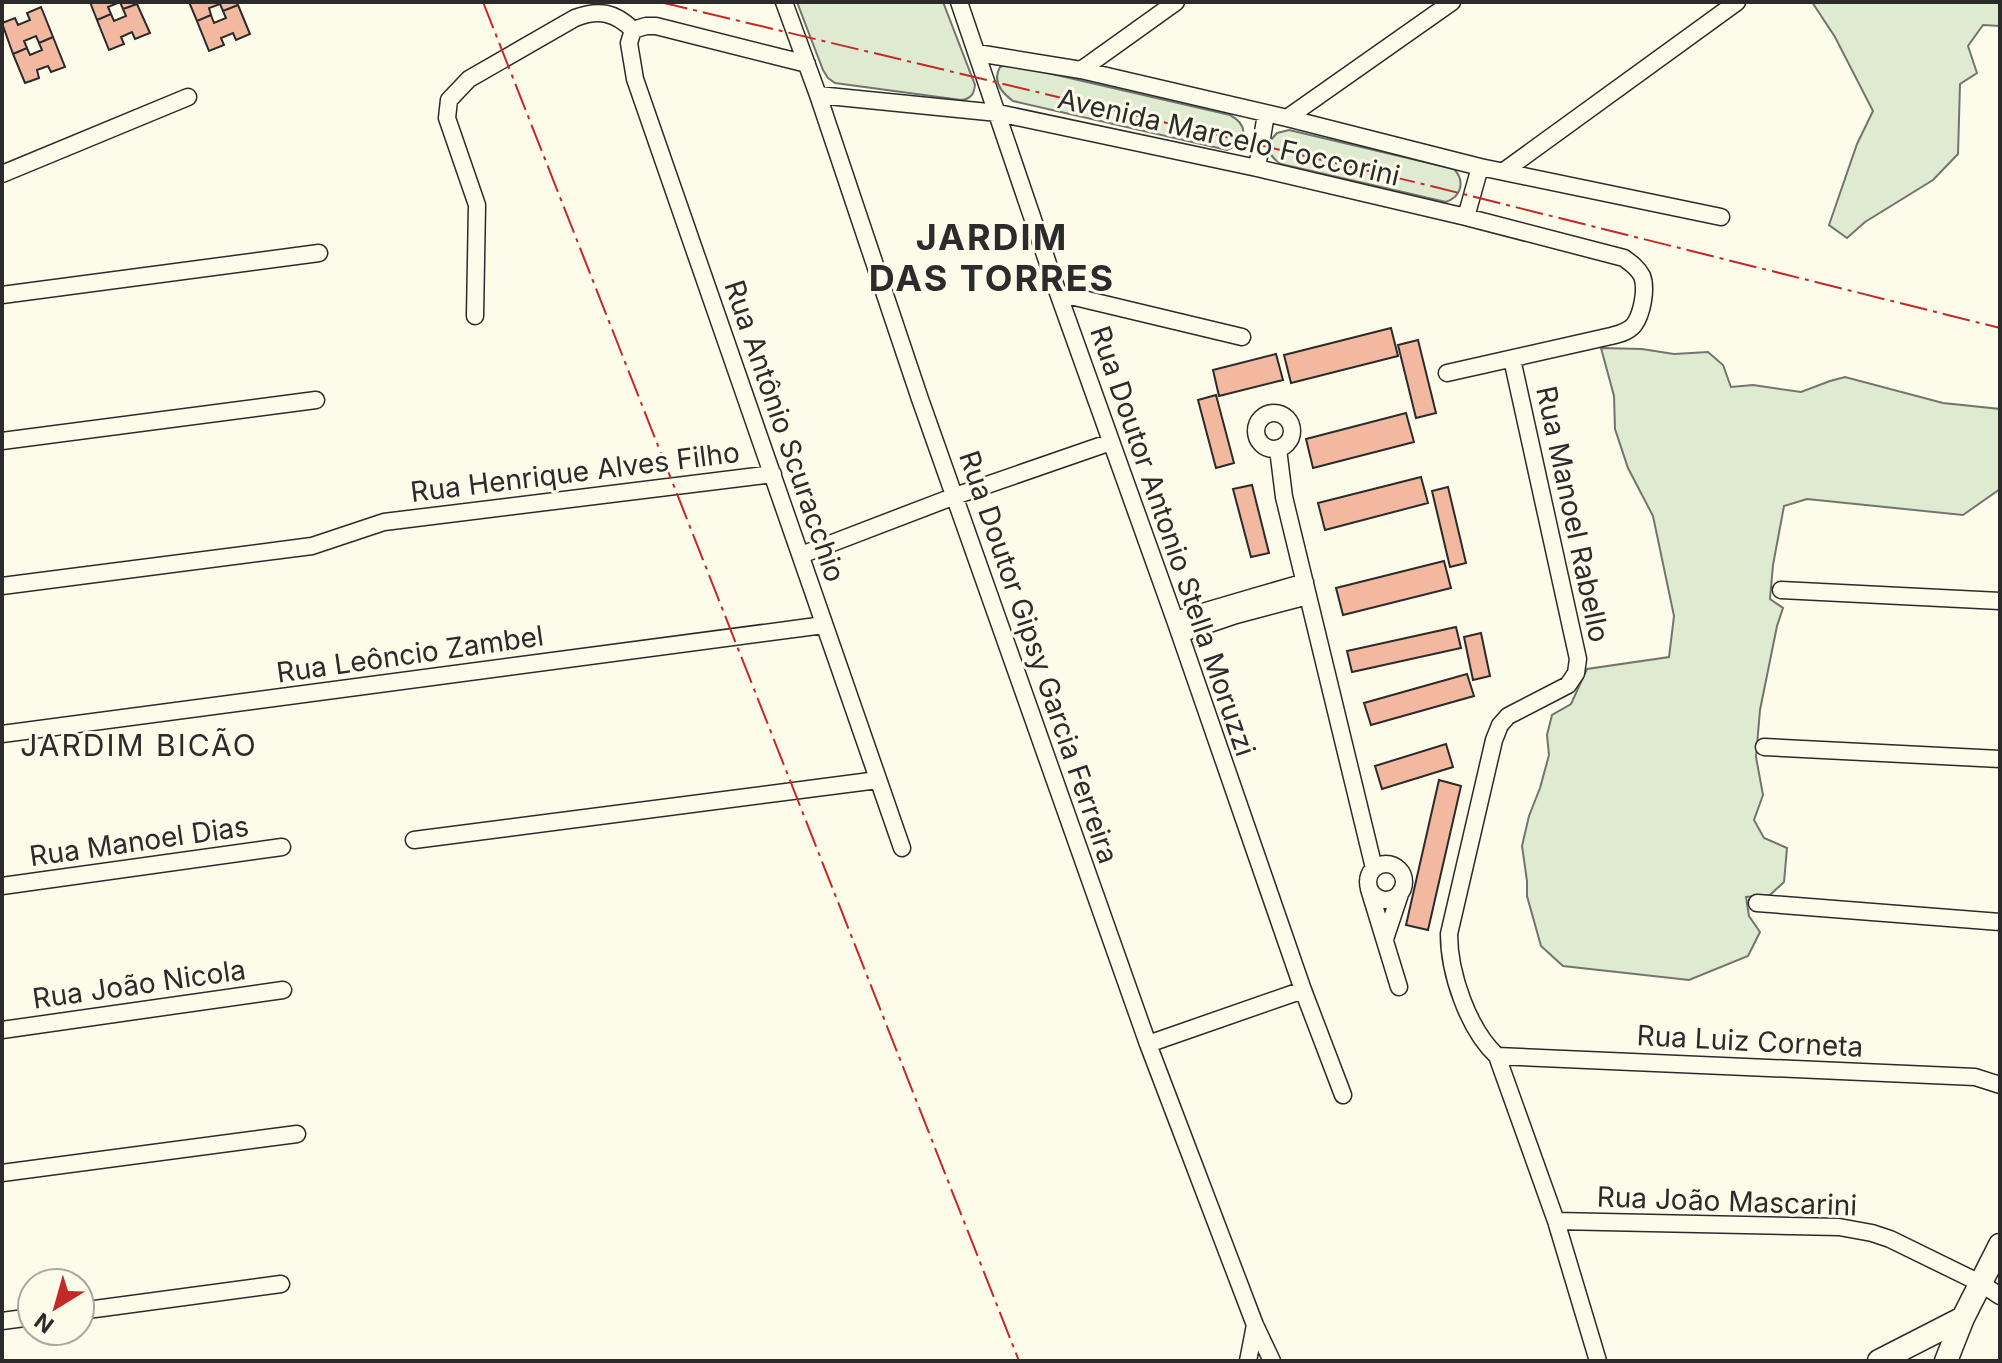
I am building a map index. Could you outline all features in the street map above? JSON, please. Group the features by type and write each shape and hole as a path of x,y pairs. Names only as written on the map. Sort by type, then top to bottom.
{"street":[{"name":"Rua Doutor Gipsy Garcia Ferreira","path":"784,2 920,399 1148,1044 1255,1325 1272,1361"},
{"name":"Rua Doutor Antonio Stella Moruzzi","path":"959,2 1058,293 1178,627 1303,990 1343,1095"},
{"path":"1081,70 1176,2"},
{"path":"1287,118 1452,2"},
{"path":"1504,171 1737,2"},
{"path":"475,316 477,205 447,118 449,100 469,79 575,18 592,12 623,20 633,30 656,26 807,64"},
{"name":"Rua Antônio Scuracchio","path":"633,30 629,43 635,79 902,848"},
{"name":"Avenida Marcelo Foccorini","path":"977,53 1081,70 1480,167 1721,217"},
{"name":"Avenida Marcelo Foccorini","path":"818,95 998,113 1257,168 1624,258 1643,279 1642,303 1635,324 1628,330 1512,359"},
{"path":"2,174 188,97"},
{"path":"1257,168 1266,114"},
{"path":"1466,217 1480,167"},
{"path":"2,295 319,253"},
{"path":"1058,293 1242,337"},
{"path":"1447,373 1512,359"},
{"name":"Rua Manoel Rabello","path":"1512,359 1578,659 1576,673 1568,685 1508,716 1500,725 1449,934 1452,969 1472,1021 1485,1045 1497,1056 1556,1221 1598,1361"},
{"path":"2,441 316,400"},
{"path":"801,555 955,496 1111,442"},
{"path":"1278,449 1284,497 1374,868"},
{"name":"Rua Henrique Alves Filho","path":"2,586 312,546 384,522 773,474"},
{"path":"1178,627 1236,615 1306,589"},
{"path":"1781,590 2000,601"},
{"name":"Rua Leôncio Zambel","path":"2,734 824,625"},
{"path":"1764,747 2000,759"},
{"path":"414,840 878,780"},
{"name":"Rua Manoel Dias","path":"2,886 282,847"},
{"path":"1385,939 1402,890 1403,877 1395,866 1388,863 1380,864 1369,873 1368,887 1399,987"},
{"path":"1368,887 1372,894 1384,900 1397,896 1402,890"},
{"path":"1757,903 2000,922"},
{"name":"Rua João Nicola","path":"2,1030 283,990"},
{"path":"1148,1044 1303,990"},
{"name":"Rua Luiz Corneta","path":"1497,1056 1975,1077 2000,1085"},
{"path":"2,1173 297,1134"},
{"name":"Rua João Mascarini","path":"1556,1221 1839,1227 1890,1239 2000,1296"},
{"path":"1946,1361 1963,1318 2000,1245"},
{"path":"96,1309 281,1284"},
{"path":"1879,1361 1963,1318"},
{"path":"1248,1361 1255,1325"}],"green space":[{"path":"797,2 943,2 975,85 973,93 961,100 835,83 823,70"},
{"path":"1812,2 2000,2 2000,26 1983,25 1968,46 1977,73 1960,84 1958,154 1933,180 1865,222 1847,238 1829,225 1857,144 1873,111 1835,37"},
{"path":"1009,64 1230,115 1241,124 1242,138 1227,150 1013,101 1002,90 997,77 1000,67"},
{"path":"1289,130 1454,169 1460,178 1460,188 1456,196 1446,202 1281,164 1271,155 1269,142 1277,133"},
{"path":"1601,348 1674,354 1708,352 1723,365 1731,387 1753,385 1801,392 1845,377 1943,403 2000,409 2000,489 1963,515 1807,499 1784,506 1770,599 1783,608 1760,710 1756,757 1763,795 1754,820 1764,838 1787,848 1784,882 1770,895 1746,897 1749,916 1760,932 1748,956 1689,980 1563,966 1541,946 1527,896 1522,846 1549,755 1547,735 1552,715 1571,704 1587,669 1669,657 1674,616 1653,516 1628,468 1615,429 1614,396"}],"building":[{"path":"90,2 120,2 108,7 111,14 97,20"},
{"path":"120,2 137,2 137,4 123,9"},
{"path":"189,2 236,2 238,5 223,11 220,4 209,8 211,15 197,21"},
{"path":"137,4 150,33 135,39 132,32 121,37 124,44 109,50 97,20 111,14 114,21 126,16 123,9"},
{"path":"238,5 250,34 236,40 233,33 221,38 224,45 209,51 197,21 211,15 214,23 226,18 223,11"},
{"path":"41,7 53,37 39,43 36,36 24,41 27,48 13,54 2,23 15,18 18,25 30,20 27,13"},
{"path":"53,37 65,67 51,72 48,66 37,70 39,78 25,83 13,54 27,48 30,55 42,50 39,43"},
{"path":"1391,328 1398,356 1291,383 1284,355"},
{"path":"1418,340 1436,413 1416,418 1398,345"},
{"path":"1276,354 1283,380 1219,396 1213,370"},
{"path":"1216,395 1234,463 1216,468 1198,400"},
{"path":"1406,413 1414,442 1313,468 1306,439"},
{"path":"1421,477 1428,503 1325,530 1318,503"},
{"path":"1252,485 1269,553 1251,557 1233,489"},
{"path":"1448,487 1466,563 1450,567 1432,491"},
{"path":"1444,561 1451,588 1343,615 1336,588"},
{"path":"1456,627 1461,648 1352,672 1347,651"},
{"path":"1481,633 1490,676 1473,680 1464,637"},
{"path":"1467,674 1474,696 1371,725 1364,703"},
{"path":"1446,744 1453,767 1382,789 1375,766"},
{"path":"1439,780 1461,786 1428,930 1406,925"}],"power":[{"path":"483,2 1019,1361"},
{"path":"660,2 1431,186 2000,328"}],"district":[{"name":"JARDIM DAS TORRES","path":"992,258"},
{"name":"JARDIM BICÃO","path":"139,745"}]}
